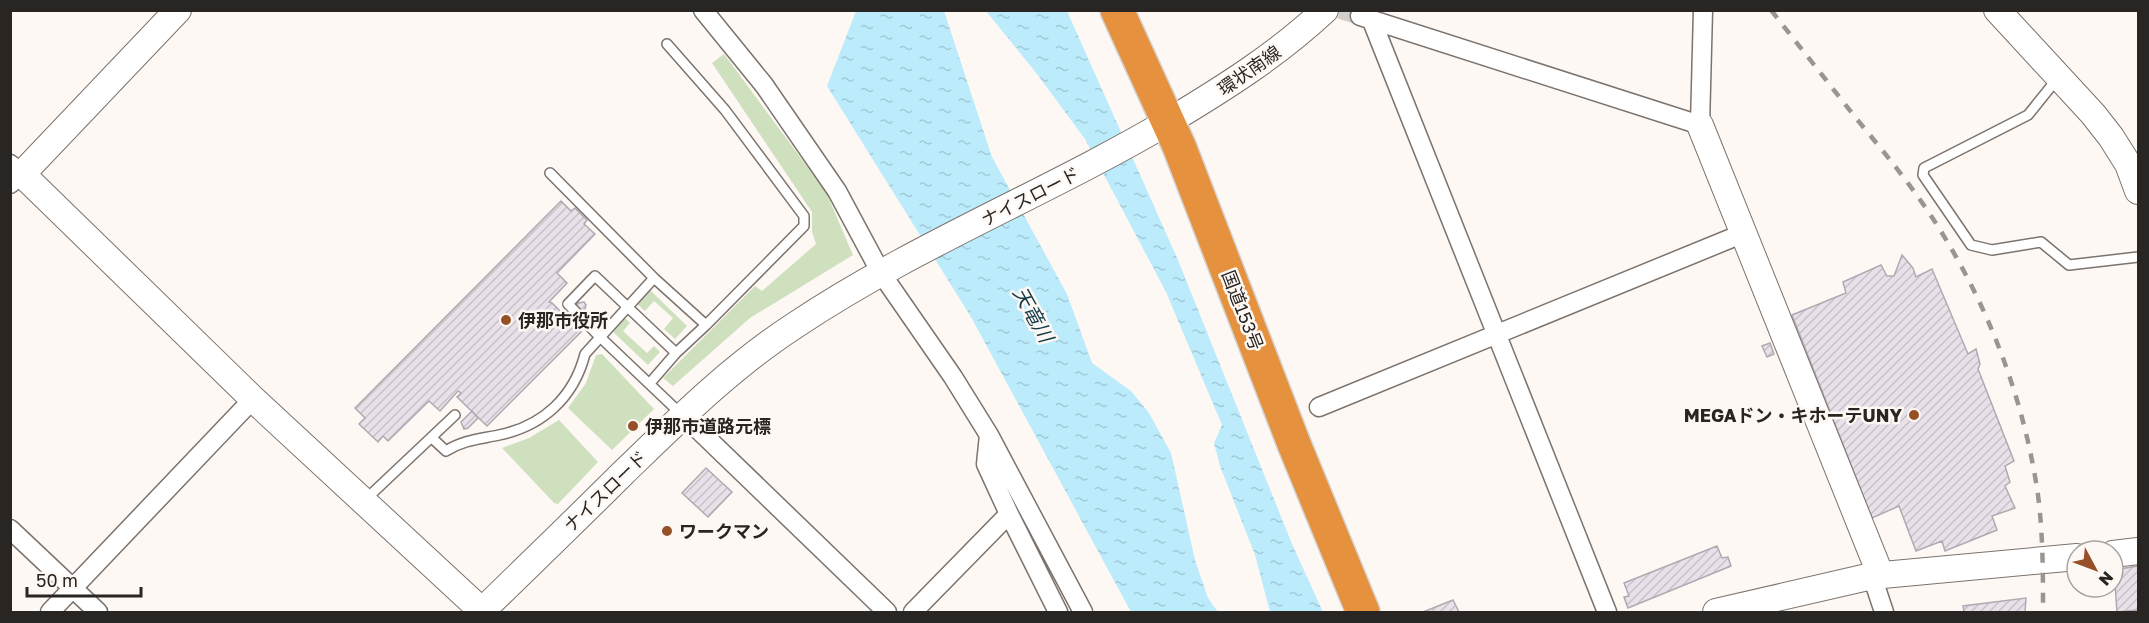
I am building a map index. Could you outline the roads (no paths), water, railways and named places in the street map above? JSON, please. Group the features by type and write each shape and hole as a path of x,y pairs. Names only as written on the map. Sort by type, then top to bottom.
{"highway":[{"name":"国道153号","path":"1117,10 1179,146 1294,444 1363,612"}],"street":[{"path":"178,10 14,174 482,612"},
{"path":"703,10 764,86 837,191 989,435 1083,612"},
{"name":"環状南線","path":"1168,121 1244,75 1281,49 1325,10"},
{"path":"1702,10 1700,125 1876,576 1884,612"},
{"path":"1997,10 2111,137 2136,180"},
{"path":"1607,612 1498,335 1366,19 1700,125"},
{"name":"ナイスロード","path":"482,612 683,415 742,363 794,325 886,271 1138,140 1168,121"},
{"path":"1320,407 1744,233"},
{"path":"50,612 253,399"},
{"path":"683,415 887,612"},
{"path":"989,435 986,464 1058,612"},
{"path":"914,612 1009,514"},
{"path":"10,529 98,612"},
{"path":"1716,612 1876,576 2065,558"}],"lane":[{"path":"650,383 676,353 804,226 804,216 725,110 667,44"},
{"path":"2058,77 2028,115 1924,168 1923,175 1971,245 1992,250 2042,242 2069,265 2139,257"},
{"path":"550,173 654,278 706,325"},
{"path":"676,353 595,276 568,304 683,415"},
{"path":"432,438 446,451 459,443 517,431 540,420 568,393 582,367 585,354 654,278"},
{"path":"364,501 455,415"}],"water":[{"name":"天竜川","path":"856,11 944,11 992,157 1067,294 1092,363 1131,391 1149,413 1171,453 1195,560 1208,598 1218,612 1131,612 971,317 827,86"},
{"path":"986,11 1067,11 1178,260 1292,544 1323,612 1270,612 1255,555 1220,466 1214,443 1222,425 1166,292 1085,139"}],"tunnel":[{"path":"1340,10 1360,16"}],"railway":[{"path":"1771,10 1918,197 1956,256 1988,321 2014,389 2032,459 2041,524 2043,612"}],"place":[{"name":"伊那市役所","path":"506,320"},
{"name":"MEGAドン・キホーテUNY","path":"1914,415"},
{"name":"伊那市道路元標","path":"633,426"},
{"name":"ワークマン","path":"667,531"}]}
